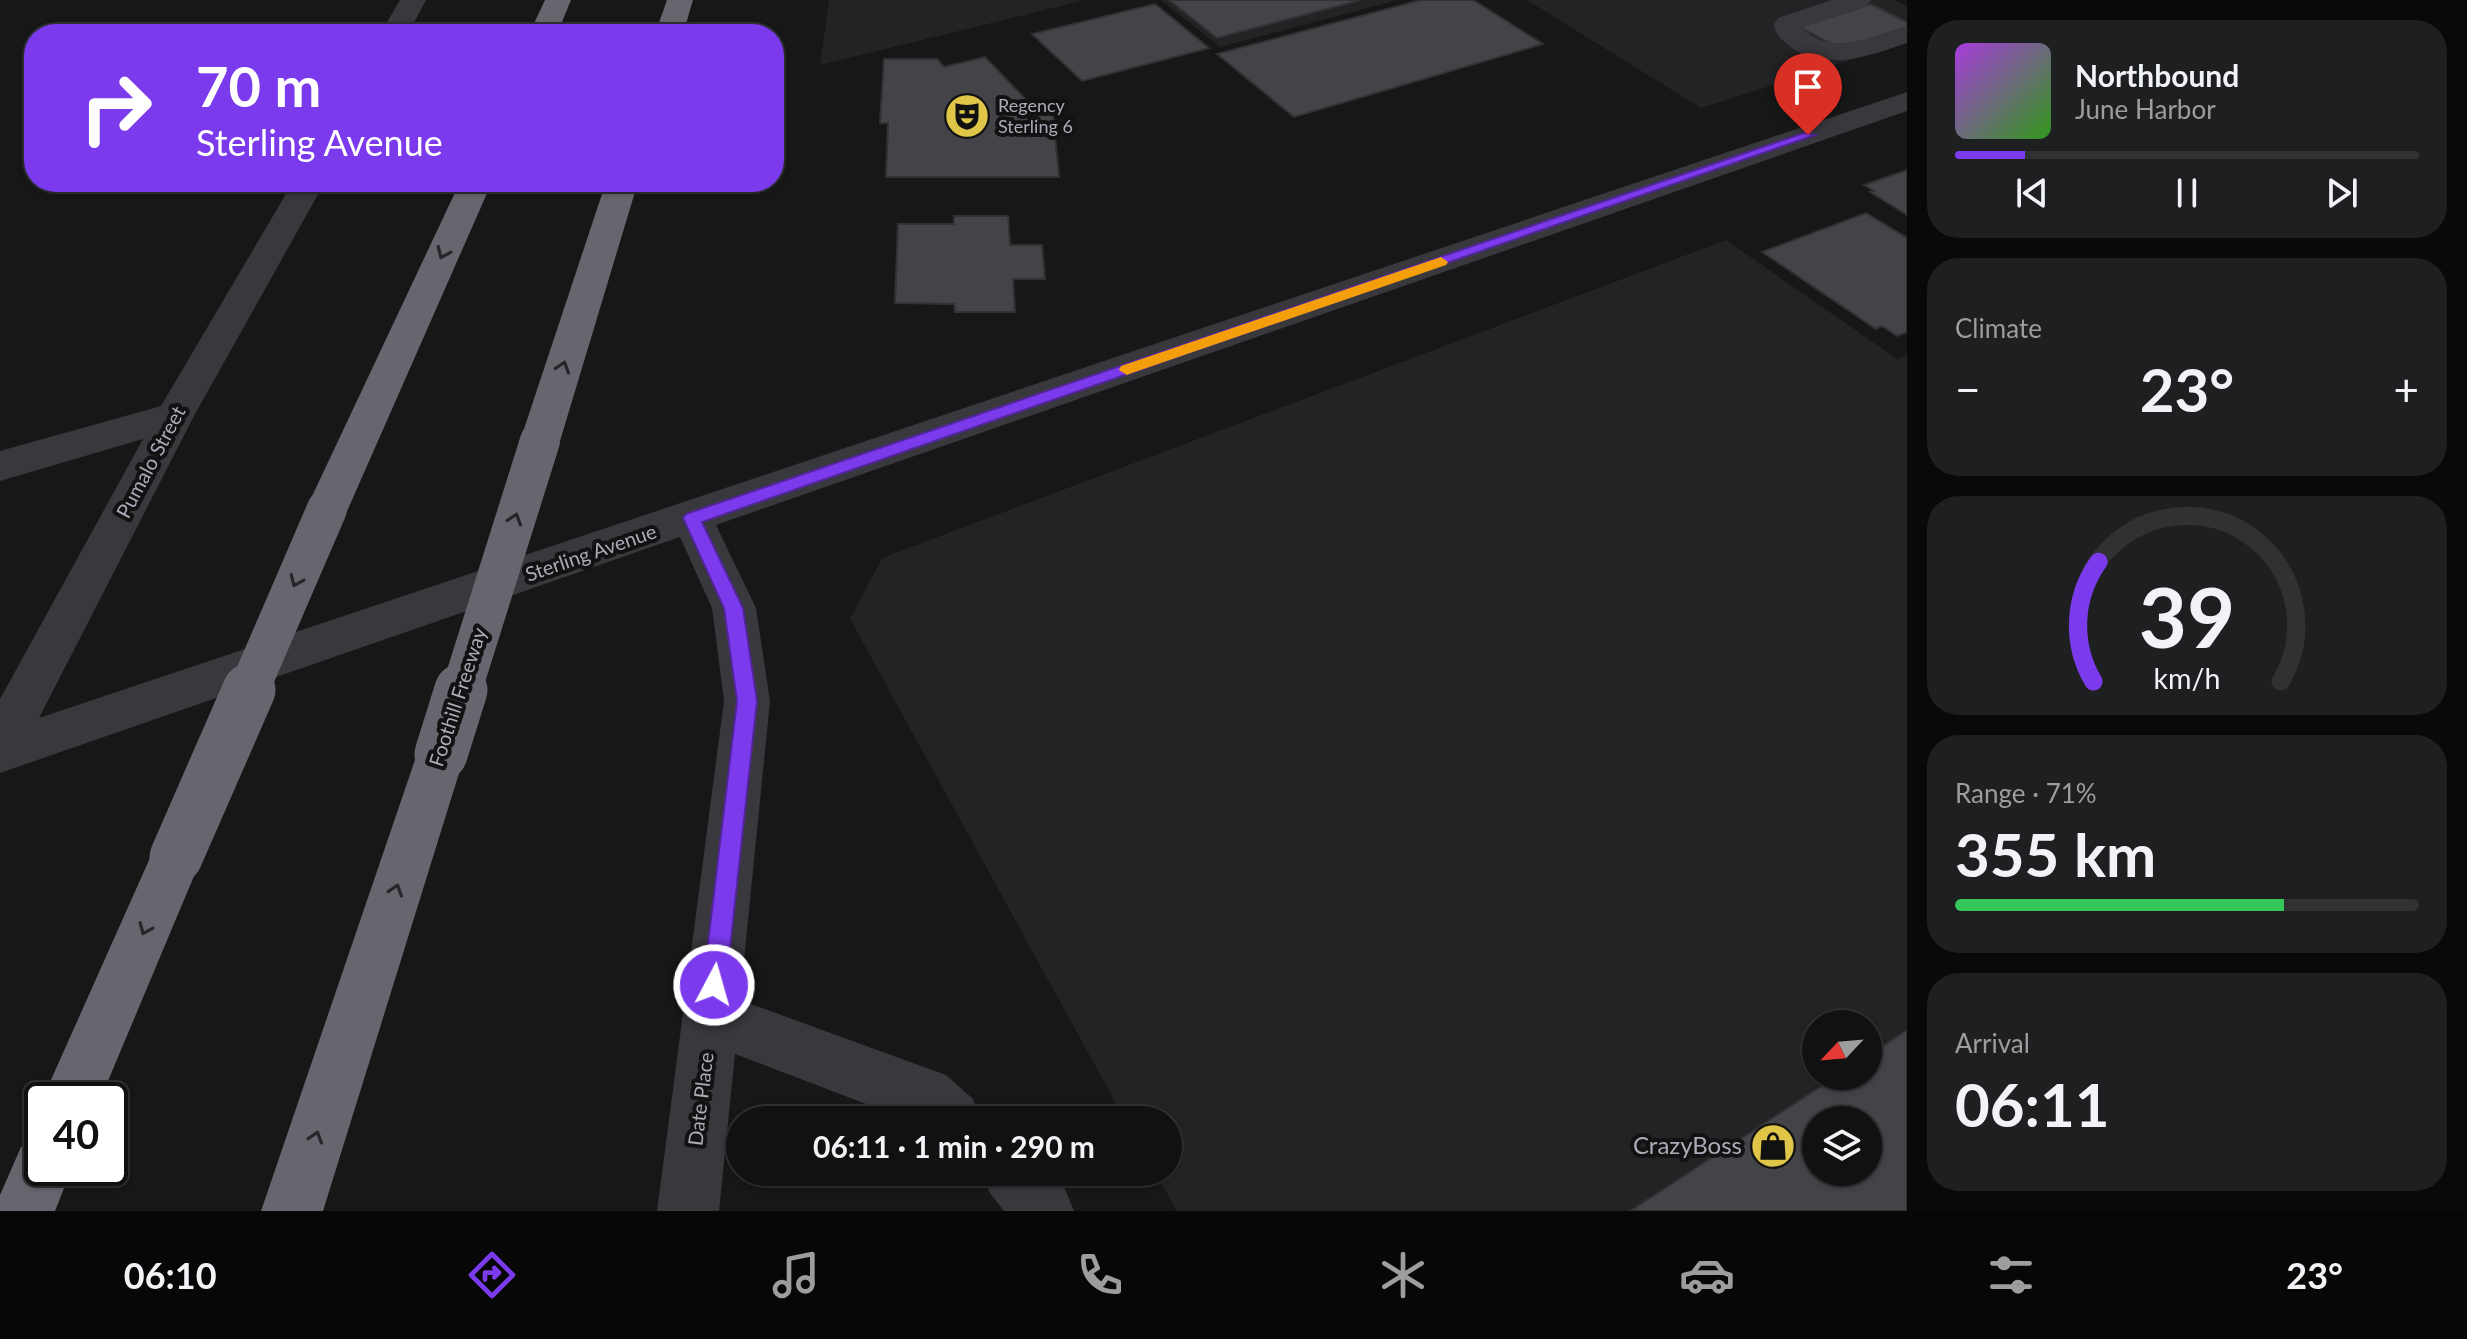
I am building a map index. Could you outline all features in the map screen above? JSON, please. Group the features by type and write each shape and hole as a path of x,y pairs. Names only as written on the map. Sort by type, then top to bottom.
{"highway":[{"path":"547,24 558,0"},
{"path":"672,24 680,0"},
{"path":"79,1082 327,509 471,192"},
{"name":"Foothill Freeway","path":"292,1211 619,192"},
{"path":"24,1211 34,1186"}],"street":[{"path":"400,24 413,0"},
{"path":"1858,0 1788,24 1789,32 1811,48 1838,55 1894,13"},
{"name":"Sterling Avenue","path":"0,752 1903,105"},
{"name":"Pumalo Street","path":"0,745 175,416 303,192"},
{"path":"0,466 175,416"},
{"name":"Date Place","path":"688,1211 747,701 734,608 692,518"},
{"path":"711,1017 934,1106"},
{"path":"1022,1186 1043,1211"}],"shaded area":[{"path":"829,0 1085,0 820,65"},
{"path":"1161,0 1398,0 1220,47"},
{"path":"1527,0 1894,0 1907,6 1907,42 1701,108"},
{"path":"1726,240 1897,359 1907,355 1907,1211 1177,1211 1163,1186 1182,1186 1182,1106 1117,1106 850,619 882,558"}],"building":[{"path":"1169,0 1361,0 1217,38"},
{"path":"1421,0 1473,0 1543,44 1294,117 1217,54"},
{"path":"1155,4 1209,48 1082,81 1032,34"},
{"path":"1871,4 1907,22 1907,31 1845,51 1799,27"},
{"name":"Regency Sterling 6","path":"985,57 1034,108 1052,104 1059,177 886,177 888,123 880,123 884,59 937,59 944,67"},
{"path":"1907,170 1907,215 1864,185"},
{"path":"1866,213 1907,238 1907,332 1897,336 1882,326 1876,329 1762,252"},
{"path":"954,216 1008,216 1010,245 1042,245 1045,279 1013,279 1015,312 955,312 954,304 895,303 898,224 954,224"},
{"name":"CrazyBoss","path":"1907,1030 1907,1211 1630,1211 1816,1090 1882,1090 1882,1047"}],"slow traffic":[{"path":"1127,370 1441,262"}],"place":[{"name":"Regency Sterling 6","path":"967,116"},
{"name":"CrazyBoss","path":"1773,1146"}],"route":[{"path":"714,985 747,701 734,608 692,518 1808,135"}]}
